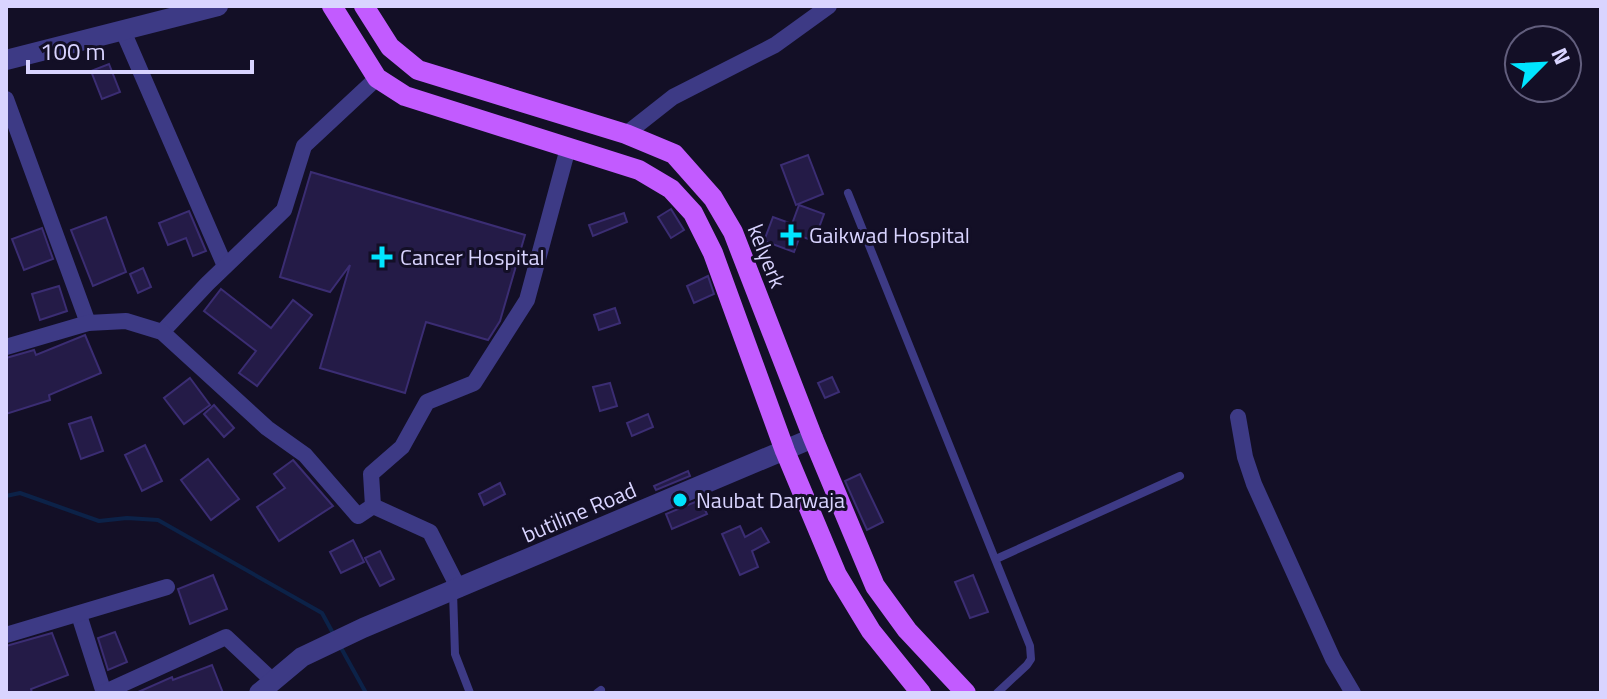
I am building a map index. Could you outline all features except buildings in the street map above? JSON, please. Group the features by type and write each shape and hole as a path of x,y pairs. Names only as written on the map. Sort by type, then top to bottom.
{"main road":[{"path":"332,6 377,78 405,96 639,170 671,189 693,213 713,253 785,451 837,575 871,631 921,693"},
{"name":"kelyerk","path":"364,6 390,47 418,70 626,134 674,154 713,198 733,232 813,438 875,586 907,630 966,693"}],"street":[{"path":"6,60 216,6"},
{"path":"626,134 673,97 775,45 829,6"},
{"path":"123,31 225,266"},
{"path":"162,332 284,210 304,146 377,78"},
{"path":"6,99 88,323"},
{"path":"373,506 371,474 402,447 427,402 474,383 527,300 568,148"},
{"path":"6,347 88,323 126,321 162,332 267,428 305,455 358,516 373,506"},
{"path":"1238,417 1245,457 1254,484 1333,659 1353,693"},
{"name":"butiline Road","path":"266,689 302,657 363,628 813,438"},
{"path":"373,506 430,532 456,590"},
{"path":"6,635 167,587"},
{"path":"79,615 104,693 226,637 266,689"}],"lane":[{"path":"848,193 1032,654 1027,665 997,693"},
{"path":"996,559 1180,476"},
{"path":"456,590 454,646 470,693"}],"waterway":[{"path":"6,496 20,493 99,521 127,518 158,520 322,613 334,635"},
{"path":"340,646 366,693"}],"place":[{"name":"Gaikwad Hospital","path":"791,235"},
{"name":"Cancer Hospital","path":"382,257"},
{"name":"Naubat Darwaja","path":"680,500"}]}
